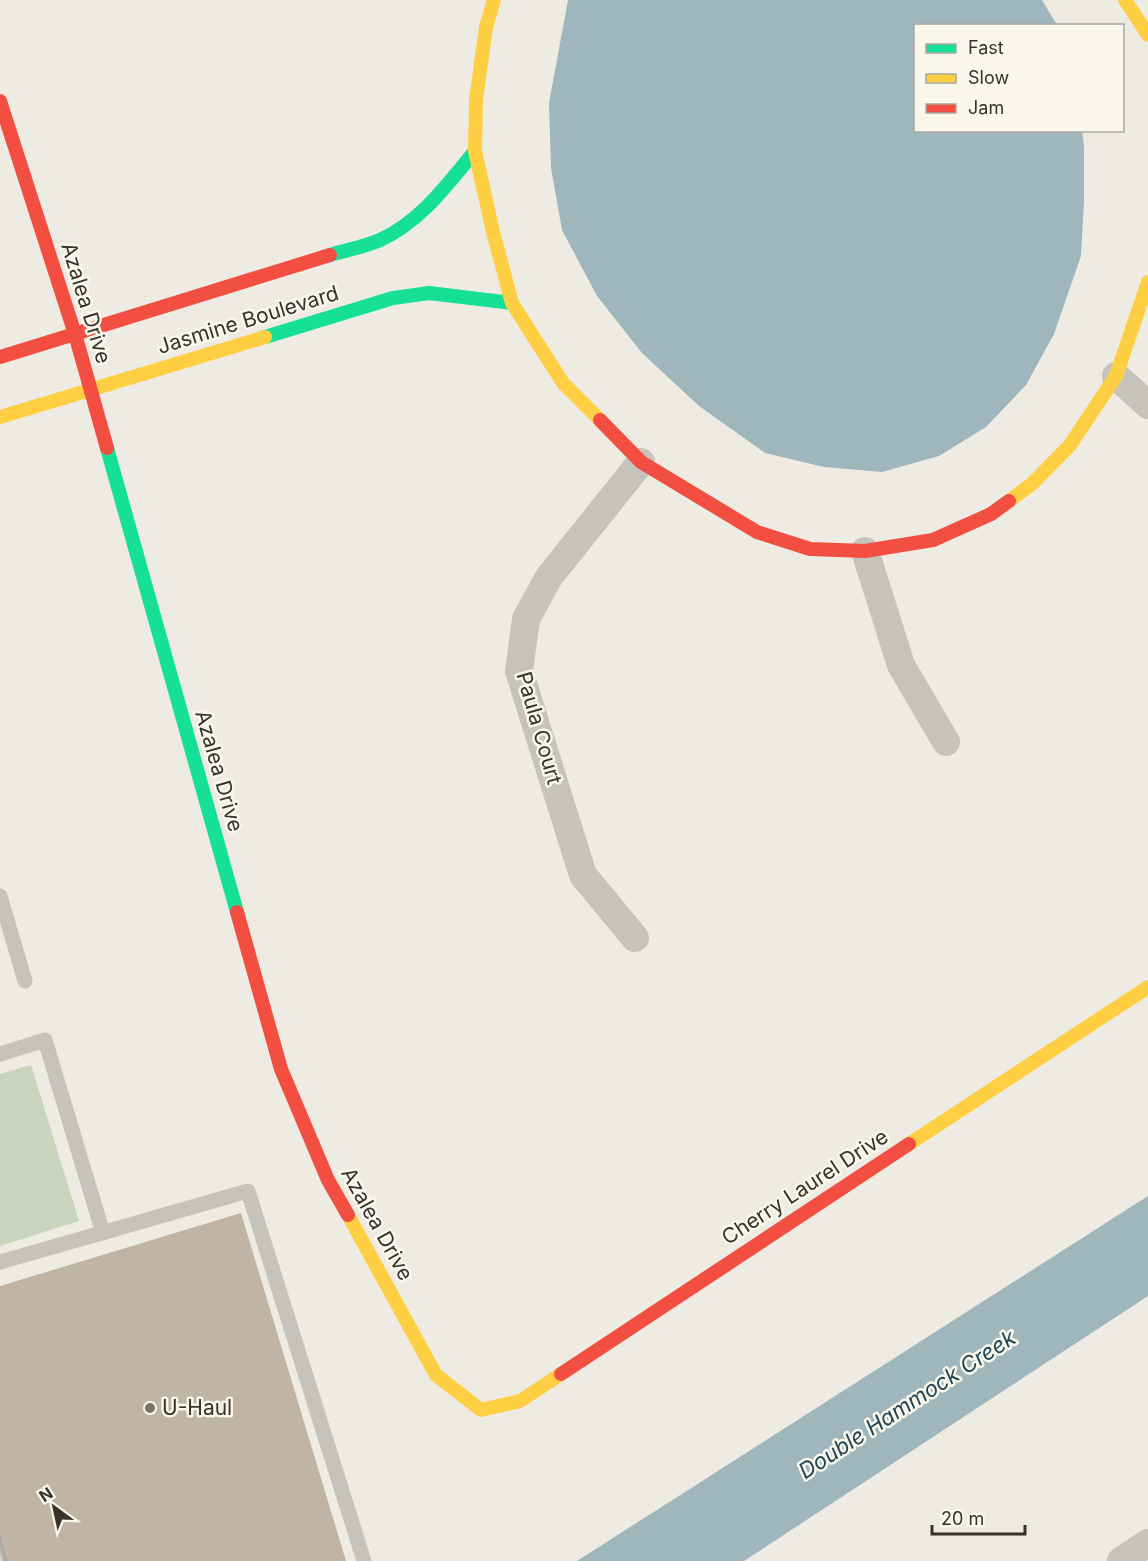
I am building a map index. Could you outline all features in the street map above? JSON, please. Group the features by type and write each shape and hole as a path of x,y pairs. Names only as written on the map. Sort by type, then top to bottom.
{"street":[{"path":"494,0 486,27 476,100 475,151 492,232 512,303 563,383 641,462 757,532 810,549 865,551 933,540 991,514 1033,483 1070,445 1116,376 1148,282"},
{"path":"1125,0 1148,35"},
{"name":"Azalea Drive","path":"0,101 75,334 281,1068 328,1180 436,1375 481,1410"},
{"name":"Jasmine Boulevard","path":"0,357 380,240 410,222 438,196 475,151"},
{"name":"Jasmine Boulevard","path":"0,417 393,298 429,293 512,303"},
{"path":"1116,376 1148,405"},
{"name":"Paula Court","path":"635,938 583,875 519,672 526,619 549,577 641,462"},
{"path":"865,551 902,665 946,742"},
{"name":"Cherry Laurel Drive","path":"481,1410 520,1401 1148,987"},
{"path":"1121,1561 1148,1543"}],"lane":[{"path":"0,896 25,981"},
{"path":"0,1054 45,1040 103,1233"},
{"path":"0,1262 248,1191 364,1561"}],"green space":[{"path":"31,1065 79,1221 0,1246 0,1074"}],"water":[{"path":"568,0 1042,0 1056,24 914,24 914,132 1082,132 1084,201 1081,256 1054,334 1026,385 986,427 939,456 882,472 824,467 765,453 699,406 642,353 597,296 562,230 551,168 549,103"},
{"name":"Double Hammock Creek","path":"1148,1196 1148,1296 744,1561 577,1561"}],"building":[{"name":"U-Haul","path":"241,1213 346,1561 9,1561 0,1530 0,1286"}],"traffic: fast":[{"path":"330,255 380,240 408,223 421,213 475,151"},
{"path":"265,337 393,298 429,293 512,303"},
{"path":"107,448 237,912"}],"traffic: slow":[{"path":"494,0 486,27 476,100 475,151 493,232 512,303 563,383 600,420"},
{"path":"1125,0 1148,35"},
{"path":"1009,501 1033,483 1070,445 1116,376 1148,282"},
{"path":"0,417 265,337"},
{"path":"909,1144 1148,987"},
{"path":"348,1215 436,1375 481,1410 520,1401 561,1374"}],"traffic: jam":[{"path":"0,101 75,334 107,448"},
{"path":"0,357 330,255"},
{"path":"600,420 641,462 757,532 810,549 865,551 933,540 991,514 1009,501"},
{"path":"237,912 281,1069 328,1180 348,1215"},
{"path":"561,1374 909,1144"}],"place":[{"name":"U-Haul","path":"150,1408"}]}
